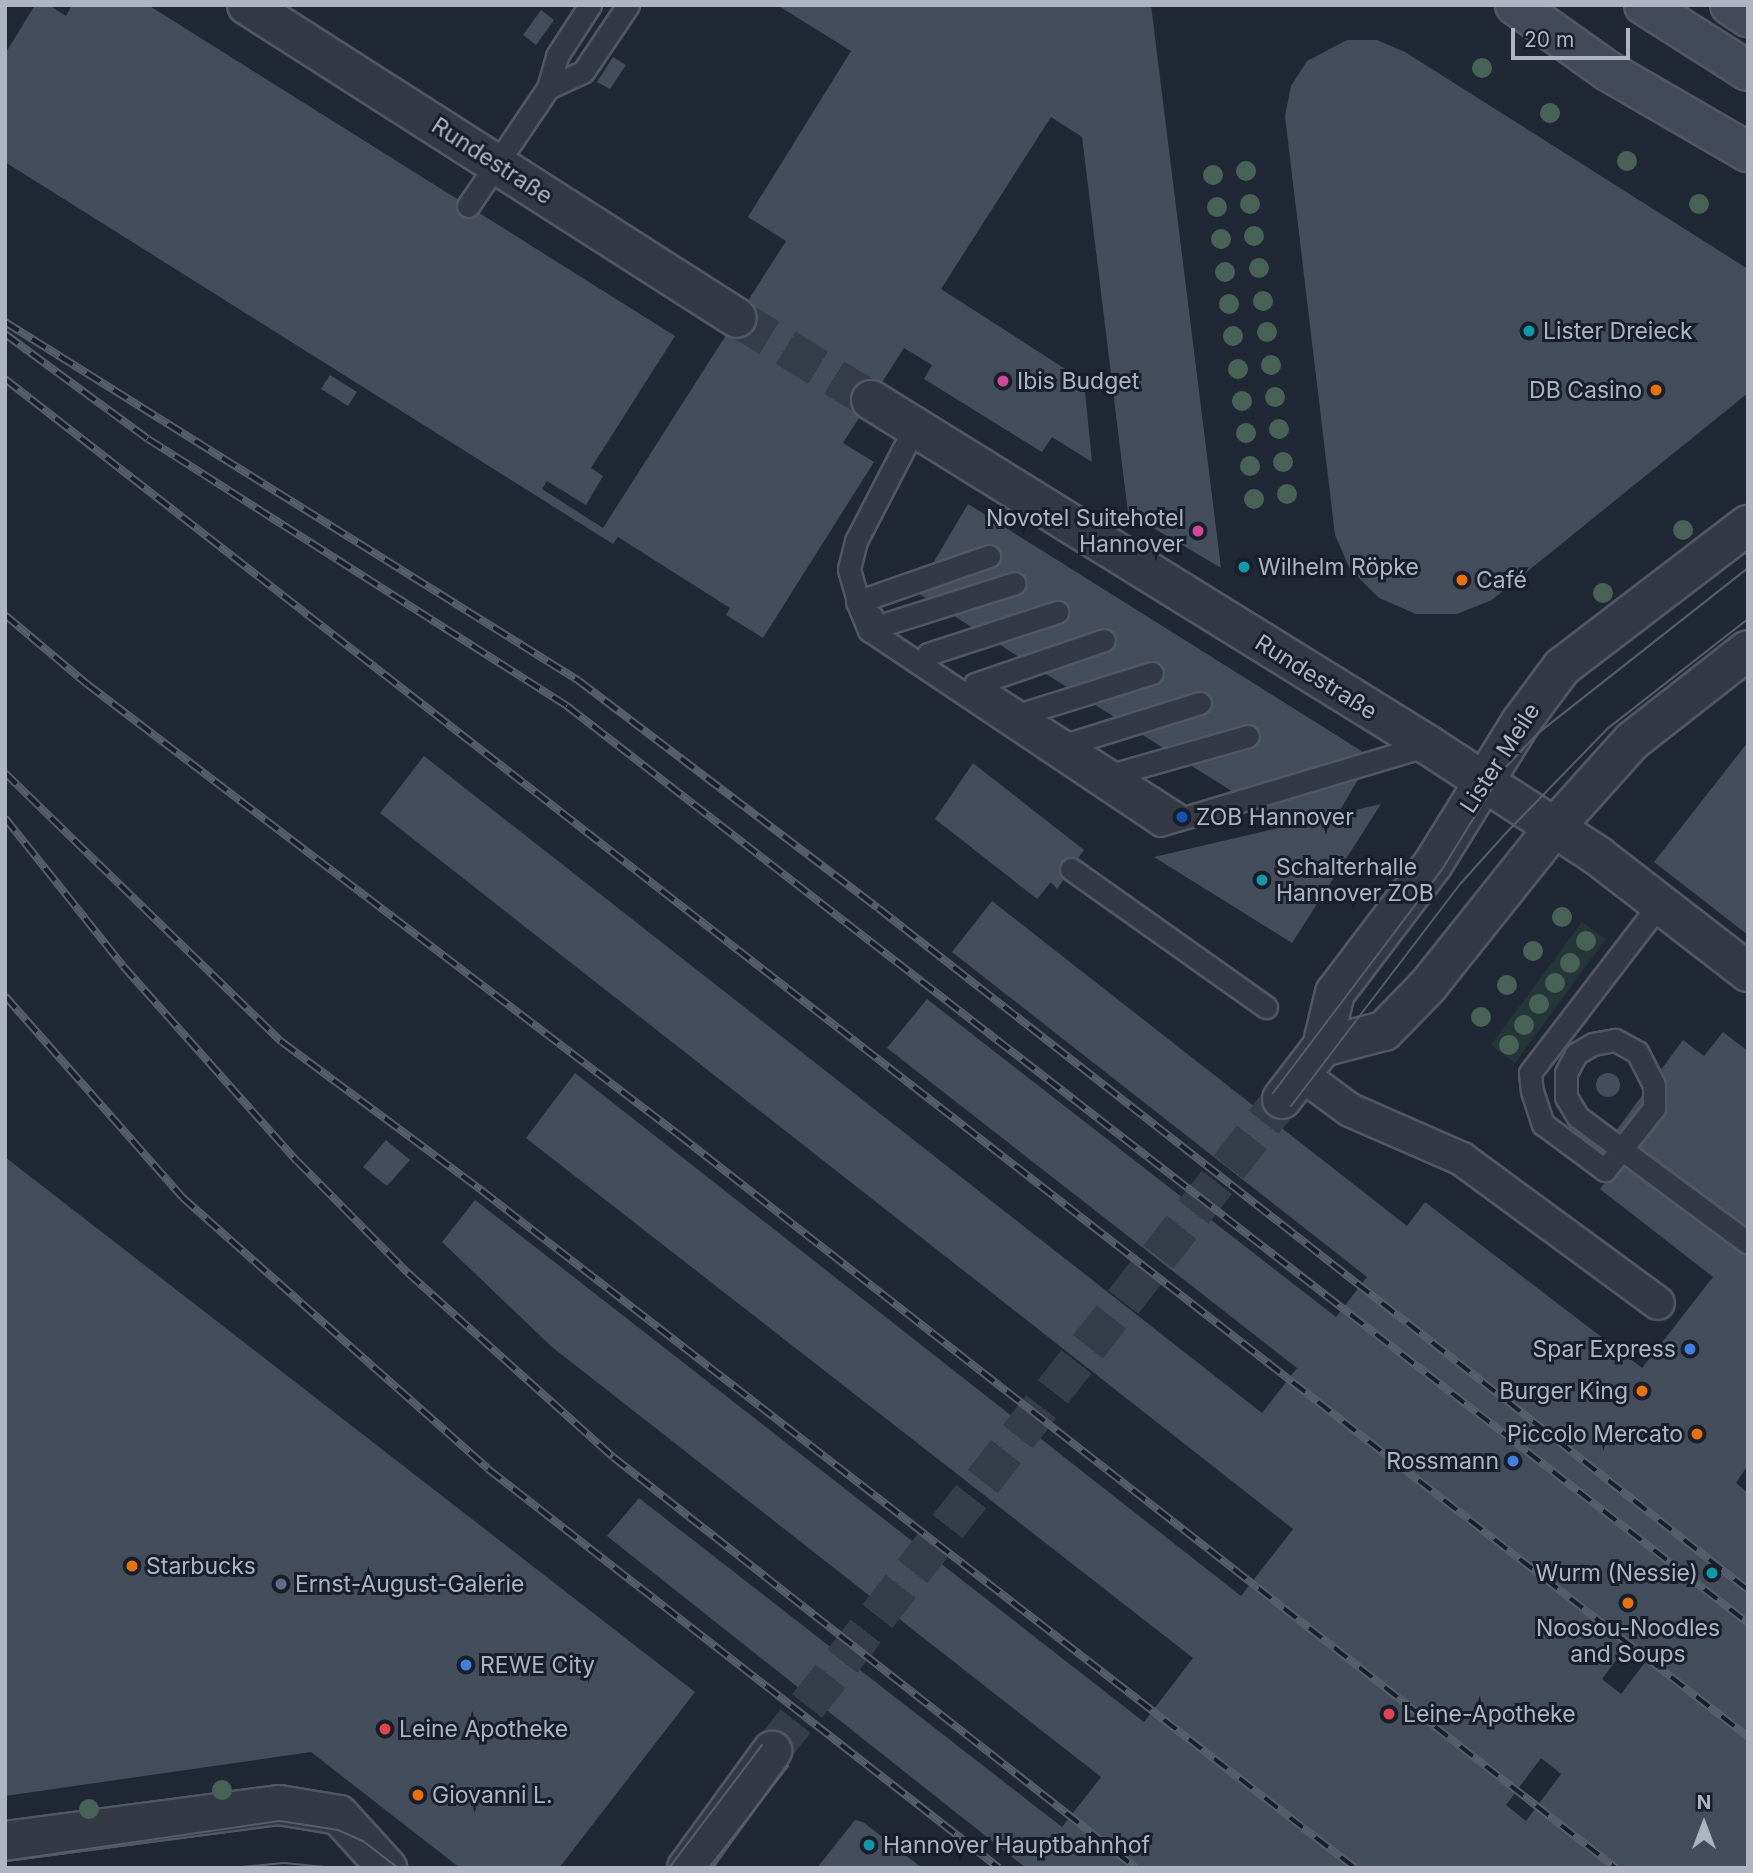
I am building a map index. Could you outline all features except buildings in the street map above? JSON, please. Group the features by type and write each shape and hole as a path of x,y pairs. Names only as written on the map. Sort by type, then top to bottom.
{"main road":[{"path":"1515,5 1608,71 1748,152"},
{"path":"1644,5 1748,71"},
{"path":"1730,5 1748,17"}],"street":[{"name":"Rundestraße","path":"247,5 737,318"},
{"name":"Rundestraße","path":"871,400 916,425 1428,746 1661,902 1748,972"},
{"name":"Lister Meile","path":"1302,1073 1335,993 1433,864 1483,782 1562,667 1748,525"},
{"path":"1658,1303 1462,1158 1350,1110 1302,1073 1384,1031 1427,987 1553,829 1632,741 1748,650"},
{"path":"687,1868 772,1751"},
{"path":"5,1841 279,1805 338,1815 387,1868"}],"lane":[{"path":"468,206 548,88 557,57 590,5"},
{"path":"548,88 583,72 628,5"},
{"path":"916,425 856,541 849,569 869,630 1160,825 1428,746"},
{"path":"859,605 989,556"},
{"path":"882,625 1015,583"},
{"path":"859,605 882,625 1182,817"},
{"path":"928,654 1057,612"},
{"path":"975,684 1104,640"},
{"path":"1021,714 1152,673"},
{"path":"1068,744 1200,703"},
{"path":"1114,774 1248,736"},
{"path":"1071,869 1266,1007"},
{"path":"1661,902 1530,1073 1532,1091 1543,1124 1605,1170 1621,1150 1629,1139 1654,1108 1654,1085 1637,1052 1615,1040 1593,1044 1576,1054 1566,1073 1566,1097 1578,1117 1609,1141 1620,1149 1631,1156 1748,1243"}],"shaded area":[{"path":"1582,922 1606,939 1515,1063 1491,1045"}],"tunnel":[{"path":"737,318 871,400"},
{"path":"772,1751 1282,1099"}],"tram line":[{"path":"1273,1093 1441,871 1504,769 1537,734 1748,568"},
{"path":"1291,1106 1461,883 1506,833 1607,729 1748,619"},
{"path":"669,1868 762,1745"},
{"path":"709,1868 788,1766"},
{"path":"5,1861 280,1821 338,1830 363,1841 398,1868"},
{"path":"231,1868 284,1863 336,1868"}],"railway":[{"path":"5,322 579,681 878,908 1748,1590"},
{"path":"5,334 148,439 567,706 1748,1623"},
{"path":"5,379 1748,1737"},
{"path":"5,615 87,684 679,1135 1616,1868"},
{"path":"5,773 282,1042 481,1190 1355,1868"},
{"path":"5,818 123,966 297,1161 408,1273 613,1457 1136,1868"},
{"path":"5,996 182,1197 488,1469 999,1868"}],"place":[{"name":"Lister Dreieck","path":"1529,331"},
{"name":"Ibis Budget","path":"1003,381"},
{"name":"DB Casino","path":"1656,390"},
{"name":"Novotel Suitehotel Hannover","path":"1198,531"},
{"name":"Wilhelm Röpke","path":"1244,567"},
{"name":"Café","path":"1462,580"},
{"name":"ZOB Hannover","path":"1182,817"},
{"name":"Schalterhalle Hannover ZOB","path":"1262,880"},
{"name":"Spar Express","path":"1690,1349"},
{"name":"Burger King","path":"1642,1391"},
{"name":"Piccolo Mercato","path":"1697,1434"},
{"name":"Rossmann","path":"1513,1461"},
{"name":"Starbucks","path":"132,1566"},
{"name":"Wurm (Nessie)","path":"1712,1573"},
{"name":"Ernst-August-Galerie","path":"281,1584"},
{"name":"Noosou-Noodles and Soups","path":"1628,1603"},
{"name":"REWE City","path":"466,1665"},
{"name":"Leine-Apotheke","path":"1389,1714"},
{"name":"Leine Apotheke","path":"385,1729"},
{"name":"Giovanni L.","path":"418,1795"},
{"name":"Hannover Hauptbahnhof","path":"869,1845"}]}
